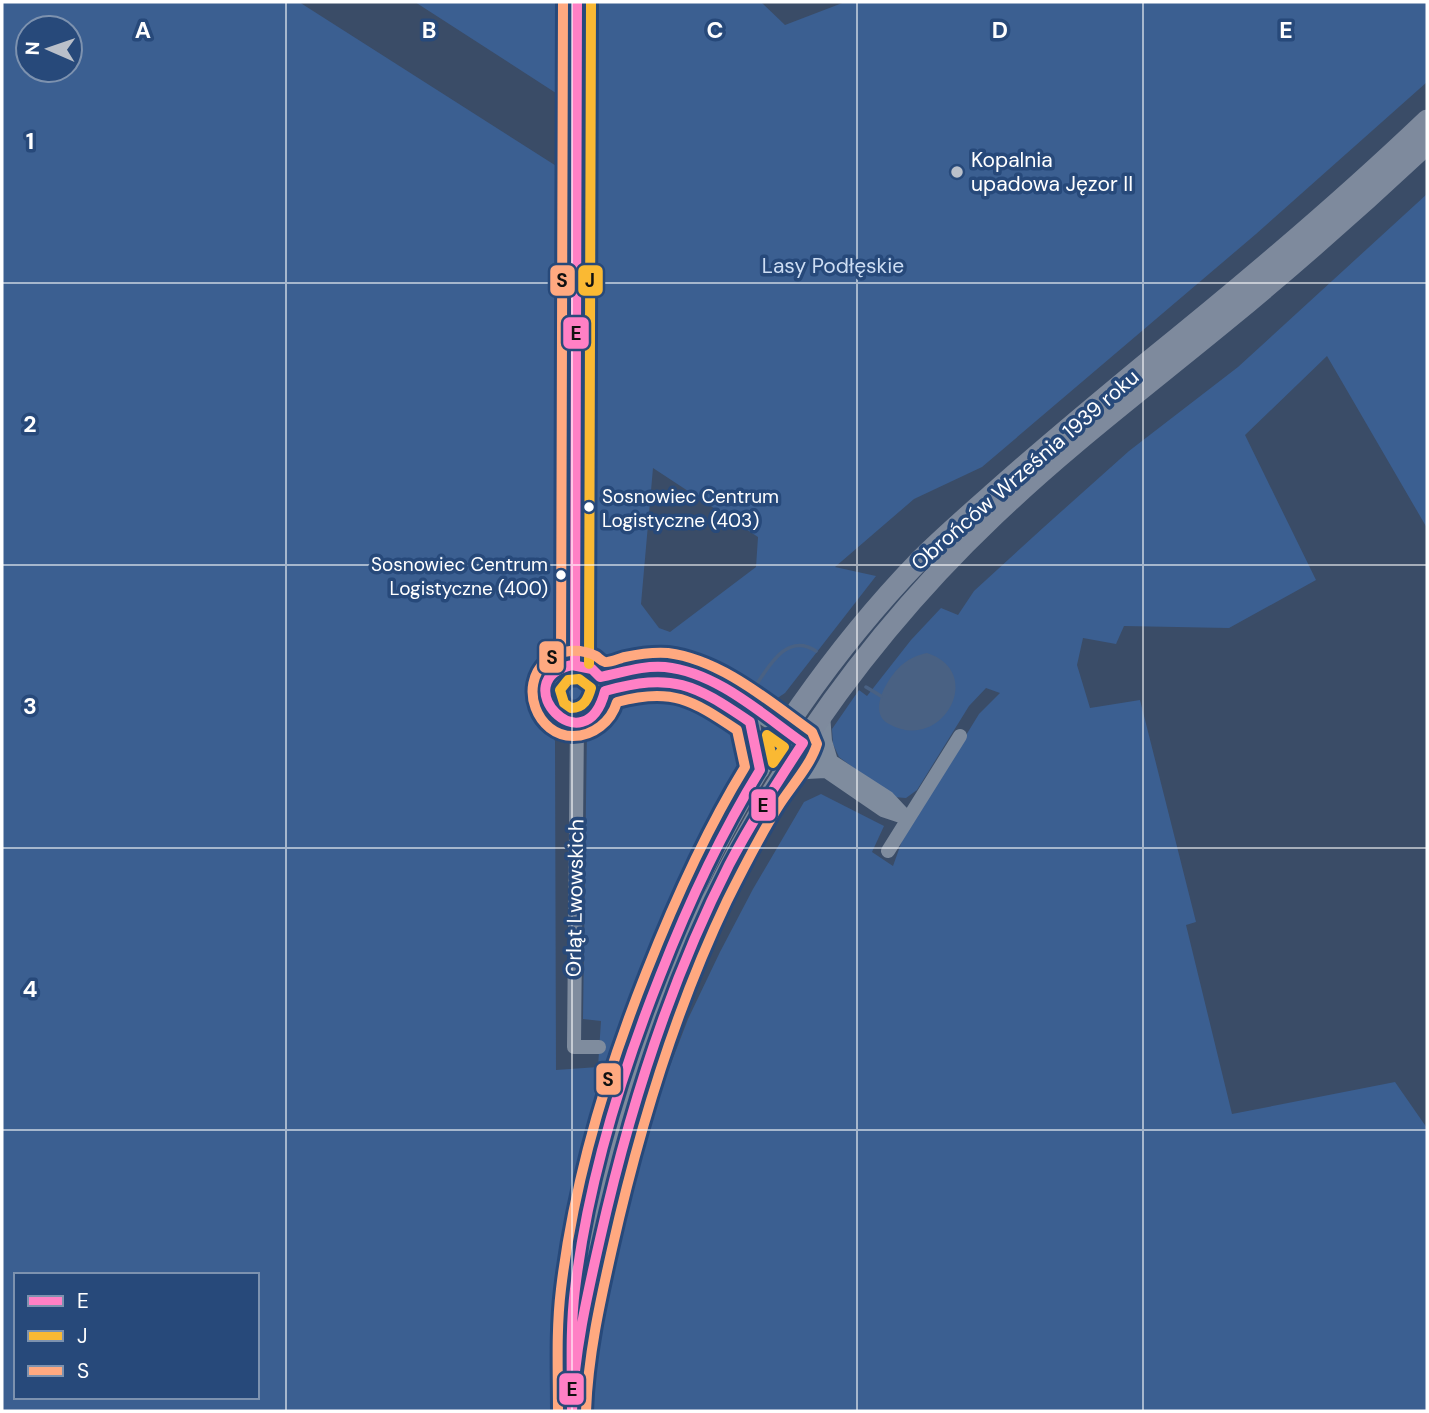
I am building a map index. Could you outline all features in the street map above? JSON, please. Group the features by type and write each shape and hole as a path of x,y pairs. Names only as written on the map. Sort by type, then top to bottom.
{"main road":[{"name":"Obrońców Września 1939 roku","path":"573,1376 572,1318 580,1251 595,1175 620,1086 698,882 717,844 782,735 878,607 943,538 1055,439 1259,271 1427,120"},
{"name":"Obrońców Września 1939 roku","path":"573,1376 581,1320 611,1180 643,1069 696,934 733,861 800,747 867,656 911,602 994,516 1062,455 1265,288 1427,144"},
{"path":"572,1411 573,1376"}],"street":[{"path":"575,664 577,2"},
{"path":"568,665 589,667 602,684 600,709 586,720 577,722 569,722 555,715 546,694 554,673 568,665"},
{"path":"602,684 663,679 678,682 706,694 754,717 828,766 888,798 907,818"},
{"path":"754,717 804,703"},
{"path":"823,714 828,766"},
{"path":"754,717 760,770"},
{"name":"Orląt Lwowskich","path":"577,722 573,1048 599,1047"},
{"path":"888,851 960,736"},
{"path":"779,780 828,766"}],"green space":[{"path":"2,2 299,2 561,169 560,650 539,673 530,700 537,721 555,741 556,1070 598,1067 601,1021 583,1019 587,728 604,715 612,699 621,692 660,684 663,691 681,690 736,727 745,737 747,758 701,840 674,898 605,1086 579,1181 567,1245 558,1324 559,1411 2,1411"},
{"path":"415,2 560,2 559,95"},
{"name":"Lasy Podłęskie","path":"588,2 761,2 785,25 845,2 1427,2 1427,82 1256,234 982,467 914,499 835,567 876,576 785,693 776,699 765,698 729,675 684,660 663,660 644,654 604,659 589,652","holes":["653,468 758,537 756,567 670,632 659,628 641,604"]},
{"path":"1427,194 1427,528 1327,356 1245,435 1316,580 1229,628 1124,626 1116,644 1083,638 1077,665 1090,708 1140,700 1196,922 1186,925 1232,1114 1395,1082 1427,1128 1427,1411 585,1411 594,1323 625,1179 633,1181 655,1105 688,1019 753,889 804,802 821,794 884,826 872,852 893,866 903,838 979,714 1000,693 986,688 969,706 917,790 906,798 893,797 839,757 833,744 832,729 859,690 867,696 911,640 941,608 958,615 974,591 1044,527 1129,451 1238,367"},
{"path":"575,671 593,680 597,697 593,705 578,713 561,708 556,700 554,687 568,691 572,688 565,673"}],"shaded area":[{"path":"927,653 945,663 954,676 955,692 950,707 940,720 926,728 908,730 889,724 882,718 880,711 886,685 897,669 914,657"}],"waterway":[{"path":"752,691 771,664 786,649 805,646 816,651"},
{"path":"866,687 881,696"}],"transit line":[{"name":"S","path":"561,664 563,2"},
{"name":"E","path":"575,664 577,2"},
{"name":"J","path":"589,664 591,2"},
{"name":"S","path":"558,1411 561,1289 574,1208 593,1128 631,1011 668,920 703,842 745,767 737,730 694,704 667,696 617,702 606,722 587,734 573,736 560,734 541,719 533,696 533,683 546,661 564,652 583,652 607,662 641,654 668,653 688,657 726,673 812,732 817,744 805,768 764,830 733,889 674,1028 646,1115 612,1249 592,1350 586,1411"},
{"name":"E","path":"572,665 592,669 600,677 649,667 665,667 702,677 738,696 803,743 755,818 729,865 669,1001 638,1095 611,1191 578,1346 572,1411 575,1289 588,1209 607,1130 645,1014 682,923 718,845 760,770 750,722 713,698 682,685 648,682 605,691 595,713 582,722 568,721 555,713 547,700 546,686 553,674 572,665"},
{"name":"J","path":"579,679 591,688 585,702 571,708 564,703 560,690 568,680 579,679"},
{"name":"J","path":"767,735 784,747 773,763 767,735"}],"place":[{"name":"Kopalnia upadowa Jęzor II","path":"957,172"},
{"name":"Sosnowiec Centrum Logistyczne (403)","path":"589,507"},
{"name":"Sosnowiec Centrum Logistyczne (400)","path":"561,575"}]}
